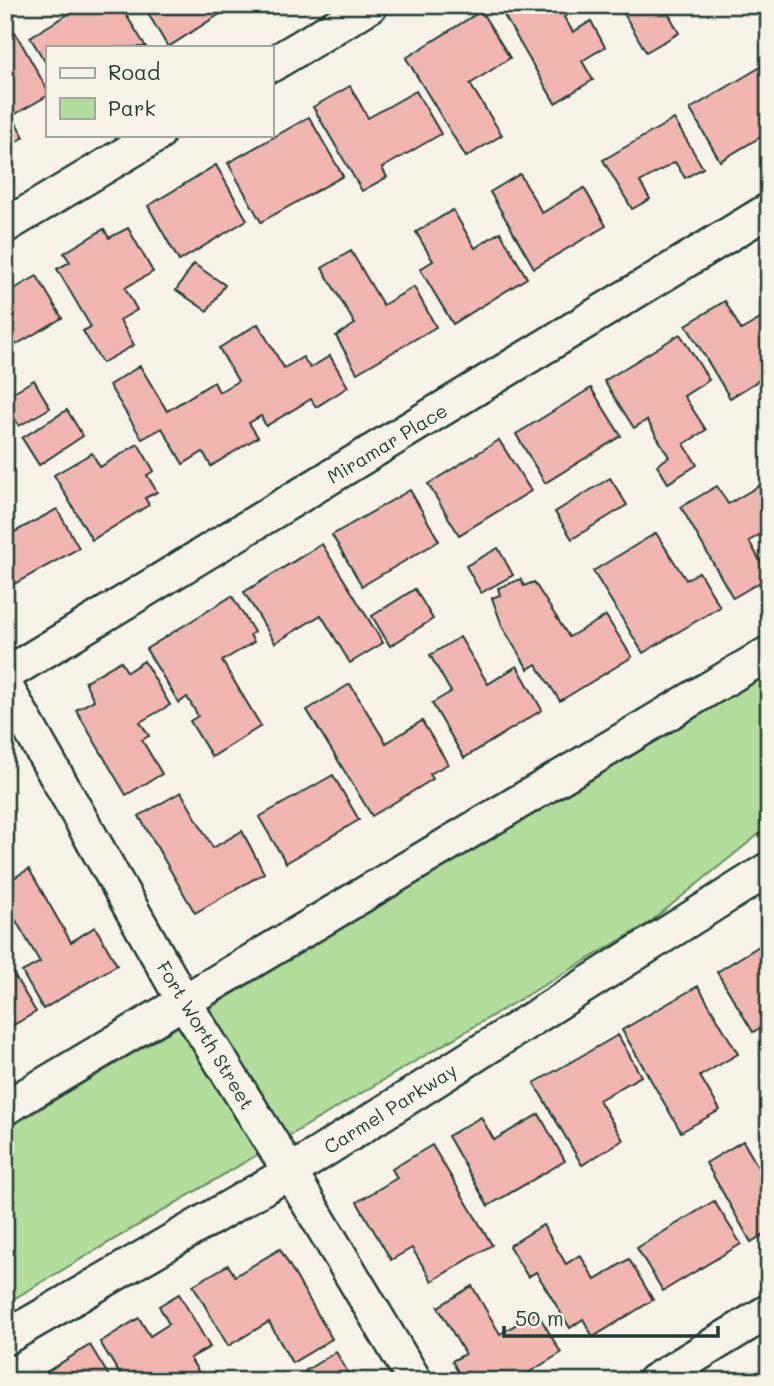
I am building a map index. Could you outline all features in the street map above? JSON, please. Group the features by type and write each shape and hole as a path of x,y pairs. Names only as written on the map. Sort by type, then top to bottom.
{"street":[{"path":"273,64 371,5"},
{"path":"5,226 155,136"},
{"name":"Miramar Place","path":"5,675 769,211"},
{"path":"5,1108 769,653"},
{"name":"Fort Worth Street","path":"5,685 184,1002 415,1381"},
{"name":"Carmel Parkway","path":"5,1338 290,1172 769,869"},
{"path":"654,1381 769,1311"}],"green space":[{"path":"769,674 769,826 649,923 5,1304 5,1130"}],"building":[{"path":"65,5 120,5 145,46 46,46 46,63 30,37 70,13"},
{"path":"143,5 234,5 170,46"},
{"path":"498,5 584,5 564,17 573,32 591,21 605,47 582,61 593,80 555,103"},
{"path":"619,5 664,5 679,33 646,52"},
{"path":"481,11 510,58 470,84 502,135 466,157 406,58"},
{"path":"15,32 46,87 46,97 12,116 24,137 5,149 5,37"},
{"path":"764,65 769,73 769,132 720,161 690,109"},
{"path":"350,86 368,118 416,91 441,134 382,168 387,177 362,191 313,107"},
{"path":"309,117 343,176 261,222 228,163"},
{"path":"674,119 703,168 685,178 675,162 640,182 650,199 632,209 603,160"},
{"path":"216,165 247,220 179,261 148,206"},
{"path":"520,174 542,213 584,188 606,226 534,268 490,192"},
{"path":"453,210 475,248 500,232 527,278 453,324 420,269 433,261 416,232"},
{"path":"128,228 153,272 125,288 137,310 120,320 134,345 102,363 83,331 91,327 57,269 70,262 64,253 104,229 109,238"},
{"path":"351,251 383,305 414,287 436,327 357,373 336,336 355,324 322,268"},
{"path":"194,264 225,285 207,311 176,290"},
{"path":"37,276 62,318 5,351 5,294"},
{"path":"725,301 741,330 769,314 769,374 730,398 686,325"},
{"path":"258,324 284,368 303,357 310,368 330,356 348,387 316,407 311,399 266,426 261,416 249,423 258,437 211,466 203,452 183,464 162,428 142,439 109,385 140,366 167,411 214,382 219,392 238,381 219,348"},
{"path":"680,334 709,380 684,396 706,430 684,444 697,465 668,483 657,465 669,457 647,420 634,428 604,381"},
{"path":"34,380 50,408 19,426 5,402 5,397"},
{"path":"591,388 621,436 545,483 516,434"},
{"path":"67,410 83,436 39,465 22,438"},
{"path":"499,440 531,491 459,535 428,484"},
{"path":"138,444 154,471 147,475 157,492 145,498 149,505 92,540 54,475 92,453 100,467"},
{"path":"610,478 627,505 572,539 555,512"},
{"path":"764,483 769,490 769,529 749,541 769,577 733,598 681,507 717,486 728,504"},
{"path":"410,490 439,541 362,586 332,535"},
{"path":"57,509 79,548 5,589 5,529 9,535"},
{"path":"656,533 686,580 699,572 720,607 643,653 593,571"},
{"path":"322,544 383,643 350,663 321,615 275,643 244,592"},
{"path":"498,548 513,575 481,593 466,566"},
{"path":"521,579 524,586 534,582 569,637 606,616 632,657 560,701 536,664 528,669 503,628 492,598 500,595 498,588"},
{"path":"415,589 433,619 390,646 372,616"},
{"path":"232,596 254,632 250,635 254,642 222,661 261,726 212,757 190,721 198,716 187,697 179,703 146,649"},
{"path":"460,637 488,684 517,666 542,710 464,758 432,703 451,692 430,655"},
{"path":"121,661 127,672 144,661 170,705 140,722 149,736 142,740 162,774 126,795 76,710 94,700 85,682"},
{"path":"350,684 386,743 422,721 448,764 430,774 433,779 372,816 307,710"},
{"path":"333,775 359,820 286,863 259,817"},
{"path":"181,792 213,848 242,831 264,873 195,913 139,816"},
{"path":"29,869 71,942 95,927 117,965 43,1009 22,972 40,962 5,902 5,883"},
{"path":"769,940 769,1022 753,1032 717,972"},
{"path":"5,960 36,1012 5,1030"},
{"path":"698,986 738,1054 700,1076 720,1110 681,1132 622,1030"},
{"path":"618,1035 641,1076 599,1100 623,1140 582,1165 534,1083"},
{"path":"539,1114 565,1161 488,1206 448,1136 481,1117 494,1140"},
{"path":"743,1141 766,1181 769,1179 769,1231 751,1242 706,1163"},
{"path":"432,1145 492,1245 432,1281 412,1248 391,1260 357,1202 397,1178 392,1169"},
{"path":"714,1201 741,1244 663,1291 637,1248"},
{"path":"543,1225 566,1264 580,1255 595,1280 629,1259 653,1300 593,1337 583,1319 570,1328 536,1272 528,1277 509,1246"},
{"path":"280,1249 332,1339 292,1363 269,1322 228,1346 193,1285 228,1265 235,1276"},
{"path":"472,1286 500,1334 537,1312 561,1353 515,1381 463,1381 452,1361 465,1354 438,1307"},
{"path":"179,1294 210,1347 190,1358 201,1376 193,1381 124,1381 100,1342 139,1318 150,1336 169,1324 159,1306"},
{"path":"90,1345 112,1381 32,1381"},
{"path":"336,1352 353,1381 311,1381 305,1371"}]}
